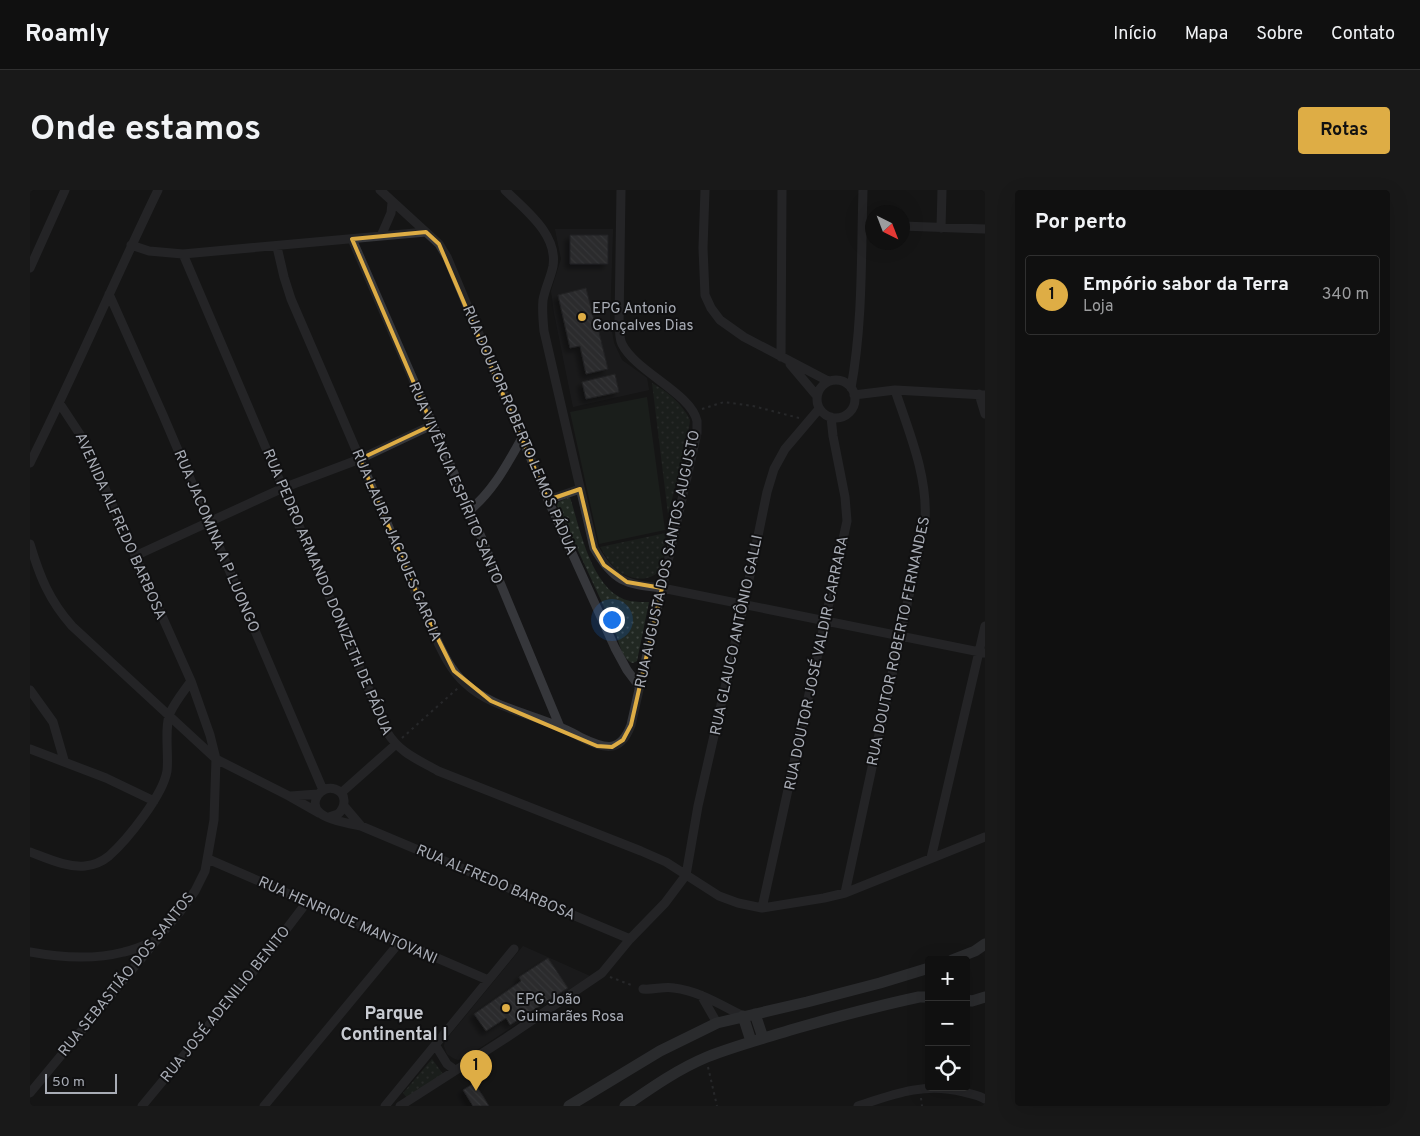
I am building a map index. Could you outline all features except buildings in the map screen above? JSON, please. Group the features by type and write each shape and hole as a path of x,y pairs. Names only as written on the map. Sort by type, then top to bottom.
{"main road":[{"path":"980,954 985,944"},
{"path":"570,1106 660,1051 717,1022 871,986 925,969"},
{"path":"625,1106 654,1086 706,1058 751,1041 858,1011 925,997"},
{"path":"970,1000 985,997"},
{"path":"755,1014 763,1038"},
{"path":"743,1016 751,1041"}],"street":[{"path":"30,268 65,190"},
{"path":"30,463 60,404 131,245 158,190"},
{"name":"RUA DOUTOR ROBERTO LEMOS PÁDUA","path":"380,190 439,244 447,256 548,500 615,648 627,670 639,686"},
{"path":"505,190 544,231 552,243 554,254 553,267 543,300 542,316 544,331 594,548 604,565 614,576 627,582 982,652"},
{"name":"RUA AUGUSTA DOS SANTOS AUGUSTO","path":"617,745 628,733 697,433 697,421 692,412 668,386 634,360 621,342 619,325 621,190"},
{"path":"705,190 703,248 705,295 711,308 720,320 731,329 828,381 841,380 853,391 895,390 982,395 985,414"},
{"path":"782,190 785,359 817,396"},
{"path":"828,381 819,390 817,402 819,409 826,416 838,418 849,412 854,401 853,391 859,316 862,190"},
{"path":"941,228 942,190"},
{"path":"381,236 389,219 392,203"},
{"path":"910,226 985,229"},
{"path":"131,245 149,251 183,254 277,247 426,232"},
{"name":"RUA VIVÊNCIA ESPÍRITO SANTO","path":"352,239 470,510 560,727"},
{"name":"RUA LAURA JACQUES GARCIA","path":"277,247 291,299 425,613 454,671 475,692 491,701 560,727 597,746 612,747 617,745"},
{"name":"RUA PEDRO ARMANDO DONIZETH DE PÁDUA","path":"183,254 383,723 395,745 410,756 438,770 666,862 686,875"},
{"name":"RUA JACOMINA A P LUONGO","path":"109,294 209,522 321,792"},
{"name":"RUA DOUTOR ROBERTO FERNANDES","path":"845,893 926,521 925,486 895,390"},
{"name":"AVENIDA ALFREDO BARBOSA","path":"60,404 83,439 191,681 210,735 216,759"},
{"name":"RUA GLAUCO ANTÔNIO GALLI","path":"686,875 698,806 744,604 767,492 774,469 785,449 819,409"},
{"name":"RUA DOUTOR JOSÉ VALDIR CARRARA","path":"762,908 846,521 845,497 831,417"},
{"path":"135,556 284,488 360,459 432,425"},
{"path":"470,510 498,480 522,438"},
{"path":"548,500 580,489"},
{"name":"RUA ALFREDO BARBOSA","path":"30,544 40,577 59,611 72,626 170,714 216,759 324,815 361,826 630,939"},
{"path":"931,858 982,652 985,626"},
{"path":"30,852 69,865 85,866 98,864 109,856 154,801 162,785 167,770 170,714 191,681"},
{"path":"30,690 53,722 64,760"},
{"path":"341,793 395,745"},
{"path":"30,749 64,760 154,801"},
{"name":"RUA SEBASTIÃO DOS SANTOS","path":"30,1093 179,913 194,891 205,871 208,859 214,820 216,759"},
{"path":"289,796 321,792 332,788 341,793 343,797 344,806 338,814 324,815 316,806 321,792"},
{"name":"RUA ALFREDO BARBOSA","path":"344,806 361,826"},
{"path":"400,1106 602,973 630,939 664,903 686,875 719,896 738,904 762,908 845,893 985,837"},
{"name":"RUA HENRIQUE MANTOVANI","path":"208,859 488,980"},
{"name":"RUA JOSÉ ADENILIO BENITO","path":"142,1106 262,961 307,902"},
{"path":"30,952 85,958 126,952 154,941"},
{"path":"264,1106 399,943"},
{"path":"385,1106 514,949"},
{"path":"643,989 651,990 672,987 701,994 743,1016"},
{"path":"701,994 717,1022"},
{"path":"970,1000 985,1005"},
{"path":"436,1046 447,1064 455,1070"},
{"path":"858,1106 919,1088 957,1090 982,1101"}],"path":[{"path":"692,412 724,402 753,406 790,415 808,422"},
{"path":"395,745 464,683"},
{"path":"602,973 643,989"},
{"path":"706,1058 717,1106"}],"highlighted area":[{"path":"426,232 439,244 548,500 580,489 594,548 604,565 627,582 662,588 631,725 623,740 612,747 597,746 491,701 454,671 425,613 360,459 432,425 352,239"}],"shaded area":[{"name":"EPG Antonio Gonçalves Dias","path":"555,229 613,229 610,320 614,343 622,360 647,378 649,390 573,407 551,291 561,259"},
{"path":"652,383 674,398 690,420 687,443 668,514"},
{"path":"647,397 665,530 599,544 570,412"},
{"path":"570,497 583,542 597,573 606,586 617,596 630,601 649,602 637,661 633,663 627,659 622,651 609,618 556,503"},
{"path":"666,533 662,565 656,574 651,577 633,578 627,576 617,570 600,547"},
{"name":"EPG João Guimarães Rosa","path":"523,946 590,976 466,1057 458,1060 453,1058 447,1054 444,1046 445,1041"},
{"path":"432,1059 443,1074 407,1098 403,1093"}],"place":[{"name":"EPG Antonio Gonçalves Dias","path":"582,317"},
{"name":"EPG João Guimarães Rosa","path":"506,1008"},
{"name":"Empório sabor da Terra","path":"476,1091"}],"district":[{"name":"Parque Continental I","path":"394,1023"}]}
